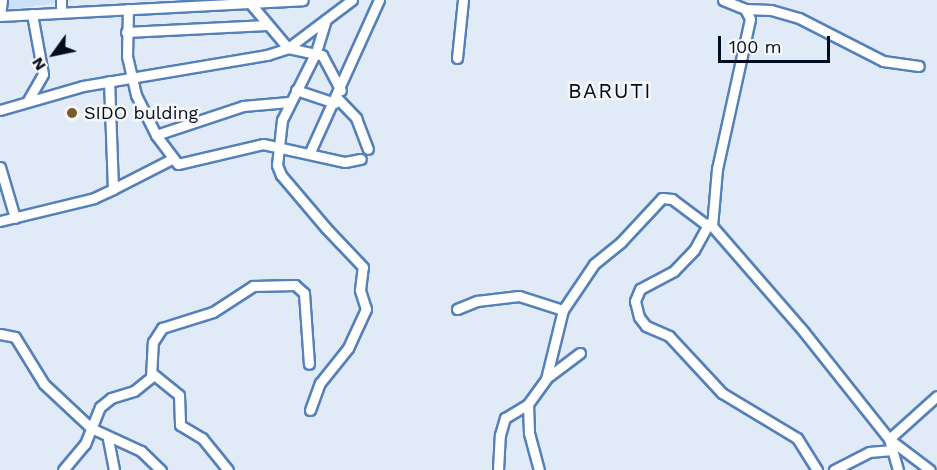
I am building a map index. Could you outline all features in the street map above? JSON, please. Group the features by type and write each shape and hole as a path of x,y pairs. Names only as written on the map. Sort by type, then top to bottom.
{"street":[{"path":"2,0 0,16 303,0"},
{"path":"61,0 61,12"},
{"path":"0,110 109,81 233,62 288,48 352,0"},
{"path":"310,152 337,97 379,0"},
{"path":"457,58 462,0"},
{"path":"723,0 745,9 771,10 799,18 883,61 919,66"},
{"path":"250,3 288,48 316,52 326,59 337,97 356,118 368,149"},
{"path":"128,9 126,32 130,77 156,135 172,159 187,164 247,147 277,145 345,162 361,159"},
{"path":"745,9 750,19 721,151 709,223 694,250 674,271 640,289 635,301 639,317 646,326 669,336 717,389 797,438 817,470"},
{"path":"27,102 43,74 32,14"},
{"path":"310,410 320,383 348,348 366,309 360,290 365,274 363,267 281,175 277,145 289,102 316,52 326,20"},
{"path":"126,32 267,25"},
{"path":"109,81 113,189"},
{"path":"296,90 337,97"},
{"path":"156,135 243,106 289,102"},
{"path":"0,220 15,218 113,189 172,159"},
{"path":"0,167 15,218"},
{"path":"546,379 563,310 594,264 621,242 658,200 672,199 709,223 768,289 889,439 930,470"},
{"path":"63,470 76,457 105,402 134,391 153,374 153,342 162,328 213,312 253,286 295,285 304,293 309,364"},
{"path":"457,309 477,301 519,296 563,310"},
{"path":"0,334 15,337 44,384 91,428 108,439 141,451 161,470"},
{"path":"498,470 500,435 505,418 528,404 546,379 580,353"},
{"path":"153,374 179,394 180,425 202,438 228,470"},
{"path":"889,439 937,396"},
{"path":"528,404 529,433 539,470"},
{"path":"108,439 114,470"},
{"path":"889,439 898,470"},
{"path":"834,470 869,452 892,450"}],"shaded area":[{"path":"0,0 75,0 14,9 0,5"}],"place":[{"name":"SIDO bulding","path":"72,113"}],"district":[{"name":"BARUTI","path":"610,91"}]}
